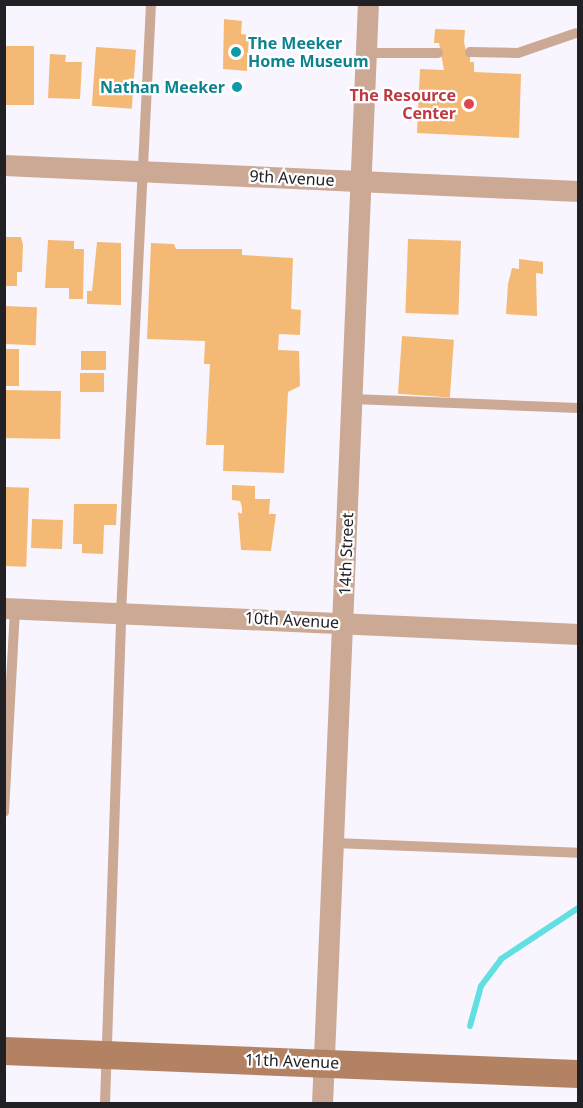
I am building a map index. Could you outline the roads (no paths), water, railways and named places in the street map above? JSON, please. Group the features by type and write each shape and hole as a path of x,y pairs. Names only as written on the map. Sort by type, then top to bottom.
{"main road":[{"name":"11th Avenue","path":"4,1051 579,1074"}],"street":[{"name":"14th Street","path":"322,1104 344,623 368,4"},
{"name":"9th Avenue","path":"4,165 579,191"},
{"name":"10th Avenue","path":"10,608 579,634"}],"lane":[{"path":"105,1104 121,613 151,4"},
{"path":"470,52 518,53 576,33"},
{"path":"366,53 438,53"},
{"path":"353,399 579,408"},
{"path":"4,812 10,608"},
{"path":"334,843 579,853"}],"waterway":[{"path":"470,1026 481,986 501,959 578,908"}],"place":[{"name":"The Meeker Home Museum","path":"236,52"},
{"name":"Nathan Meeker","path":"237,87"},
{"name":"The Resource Center","path":"469,104"}]}
